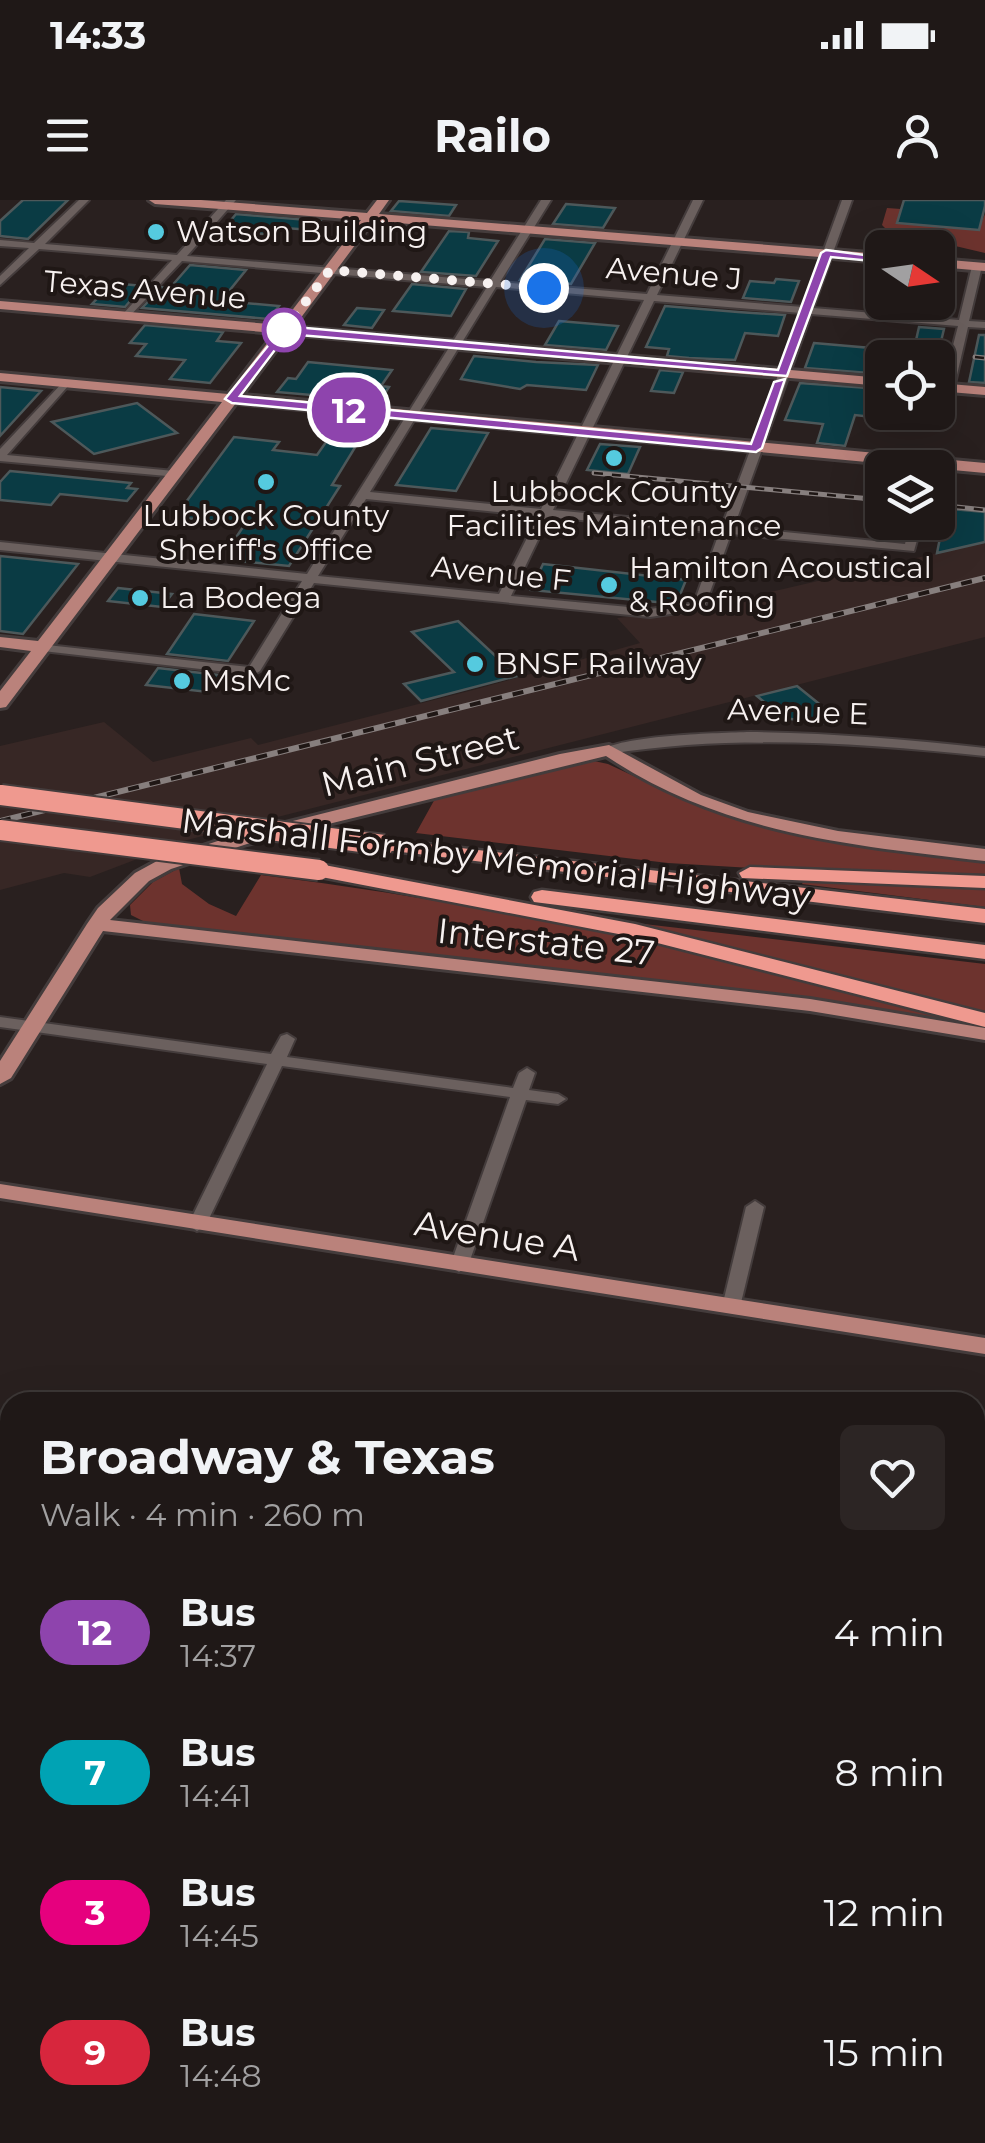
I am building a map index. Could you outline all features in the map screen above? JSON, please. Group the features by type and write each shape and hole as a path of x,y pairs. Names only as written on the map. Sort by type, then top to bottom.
{"highway":[{"name":"Marshall Formby Memorial Highway","path":"0,795 985,916"},
{"name":"Marshall Formby Memorial Highway","path":"0,830 985,952"},
{"path":"502,859 985,882"},
{"path":"319,870 635,931 985,1020"}],"main road":[{"path":"155,200 865,256"},
{"path":"0,703 383,200"},
{"path":"955,265 982,267"},
{"name":"Texas Avenue","path":"0,305 865,381"},
{"path":"0,377 865,459"},
{"path":"955,388 985,391"},
{"path":"955,467 985,469"},
{"path":"0,642 42,647"},
{"path":"609,750 662,787 734,814 840,837 985,854"},
{"name":"Main Street","path":"0,1078 98,924 127,888 164,865 240,840 609,750"},
{"name":"Interstate 27","path":"98,924 810,1005 985,1034"},
{"name":"Avenue A","path":"0,1191 985,1346"}],"street":[{"path":"0,282 84,200"},
{"path":"42,647 253,671 546,200"},
{"path":"504,600 698,200"},
{"path":"727,530 847,200"},
{"path":"128,316 229,203"},
{"name":"Avenue J","path":"0,243 985,325"},
{"path":"955,349 982,267"},
{"path":"0,457 64,383"},
{"path":"0,457 174,475"},
{"path":"362,495 910,548 912,540"},
{"name":"Avenue F","path":"0,546 650,612 699,606 727,530"},
{"name":"Avenue E","path":"609,750 702,737 766,735 837,737 985,752"},
{"path":"0,1022 558,1099"},
{"path":"197,1225 287,1039"},
{"path":"459,1266 527,1073"},
{"path":"731,1307 755,1207"}],"shaded area":[{"path":"887,208 901,209 897,223 978,230 985,214 985,253 955,246 955,230 887,230 882,225"},
{"path":"985,542 985,637 187,840 90,877 64,873 0,890 0,746 104,722 153,762 251,738 258,745 640,643 617,618 716,608"},
{"path":"594,761 704,809 791,833 985,858 985,874 668,863 416,833 436,797 553,767"},
{"path":"179,868 182,884 209,904 236,916 261,875 347,887 517,915 687,950 939,1017 937,1020 790,998 153,926 131,915 130,905 153,882"},
{"path":"805,879 985,885 985,907 802,884"},
{"path":"627,922 985,964 985,1013 770,961"}],"building":[{"path":"23,200 68,200 28,239 0,236 0,221"},
{"path":"904,200 985,200 985,206 979,230 897,223"},
{"path":"399,201 456,205 449,216 391,211"},
{"path":"566,204 615,208 603,228 553,224"},
{"path":"236,214 320,221 312,230 271,227 265,234 222,231"},
{"path":"449,231 469,232 468,238 498,241 476,276 421,272"},
{"path":"545,239 595,243 571,284 520,280"},
{"path":"190,265 246,270 221,301 279,306 269,319 142,308 162,287 170,288"},
{"path":"776,279 799,281 791,302 743,298 750,281 774,283"},
{"path":"112,283 143,286 125,307 92,304"},
{"path":"412,284 466,289 451,316 393,311"},
{"path":"665,306 785,315 778,336 745,333 735,360 689,358 667,356 669,349 646,347"},
{"path":"357,308 384,310 372,328 344,325"},
{"path":"559,321 618,326 606,350 545,345"},
{"path":"145,325 223,332 217,341 241,343 210,383 170,379 185,360 136,356 146,344 130,343"},
{"path":"919,327 944,329 941,340 916,340"},
{"path":"979,335 985,335 985,383 969,382"},
{"path":"814,343 865,348 865,373 805,368"},
{"path":"474,356 598,365 586,390 527,385 520,389 461,379"},
{"path":"308,362 392,370 381,386 389,387 380,401 277,392 288,378 296,379"},
{"path":"660,370 683,372 674,393 651,391"},
{"path":"800,383 865,388 865,416 855,415 845,446 817,443 823,424 785,420"},
{"path":"0,387 41,391 0,436"},
{"path":"137,403 177,433 94,454 52,422"},
{"path":"431,428 488,433 456,491 396,485"},
{"name":"Lubbock County Sheriff's Office","path":"331,435 362,436 332,485 340,486 289,566 229,560 236,549 229,548 245,524 175,517 234,437 279,442 273,450 317,455"},
{"name":"Lubbock County Facilities Maintenance","path":"600,444 640,447 628,474 587,470"},
{"path":"10,471 131,483 127,488 137,489 127,501 60,494 51,505 0,500 0,482"},
{"path":"955,509 985,512 985,542 937,553 940,540 955,540"},
{"path":"0,556 78,564 23,634 0,631"},
{"name":"Hamilton Acoustical & Roofing","path":"543,564 686,580 677,602 667,603 531,590"},
{"name":"La Bodega","path":"118,588 172,594 162,607 108,601"},
{"path":"194,614 254,621 228,661 167,654"},
{"name":"BNSF Railway","path":"458,621 517,676 421,701 404,684 454,672 412,632"},
{"name":"MsMc","path":"158,668 219,675 208,692 146,685"},
{"path":"797,686 823,707 819,708 833,724 783,718 757,696"}],"railway":[{"path":"975,357 985,358"},
{"path":"594,473 865,498"},
{"path":"955,507 985,510"},
{"path":"0,821 985,578"}],"bus line":[{"name":"12","path":"780,382 756,448 232,399 284,330 783,374 826,253 865,256"}],"place":[{"name":"Watson Building","path":"156,232"},
{"name":"Lubbock County Facilities Maintenance","path":"614,458"},
{"name":"Lubbock County Sheriff's Office","path":"266,482"},
{"name":"Hamilton Acoustical & Roofing","path":"609,585"},
{"name":"La Bodega","path":"140,598"},
{"name":"BNSF Railway","path":"475,664"},
{"name":"MsMc","path":"182,681"}],"route":[{"path":"284,330 330,270 544,288"}]}
